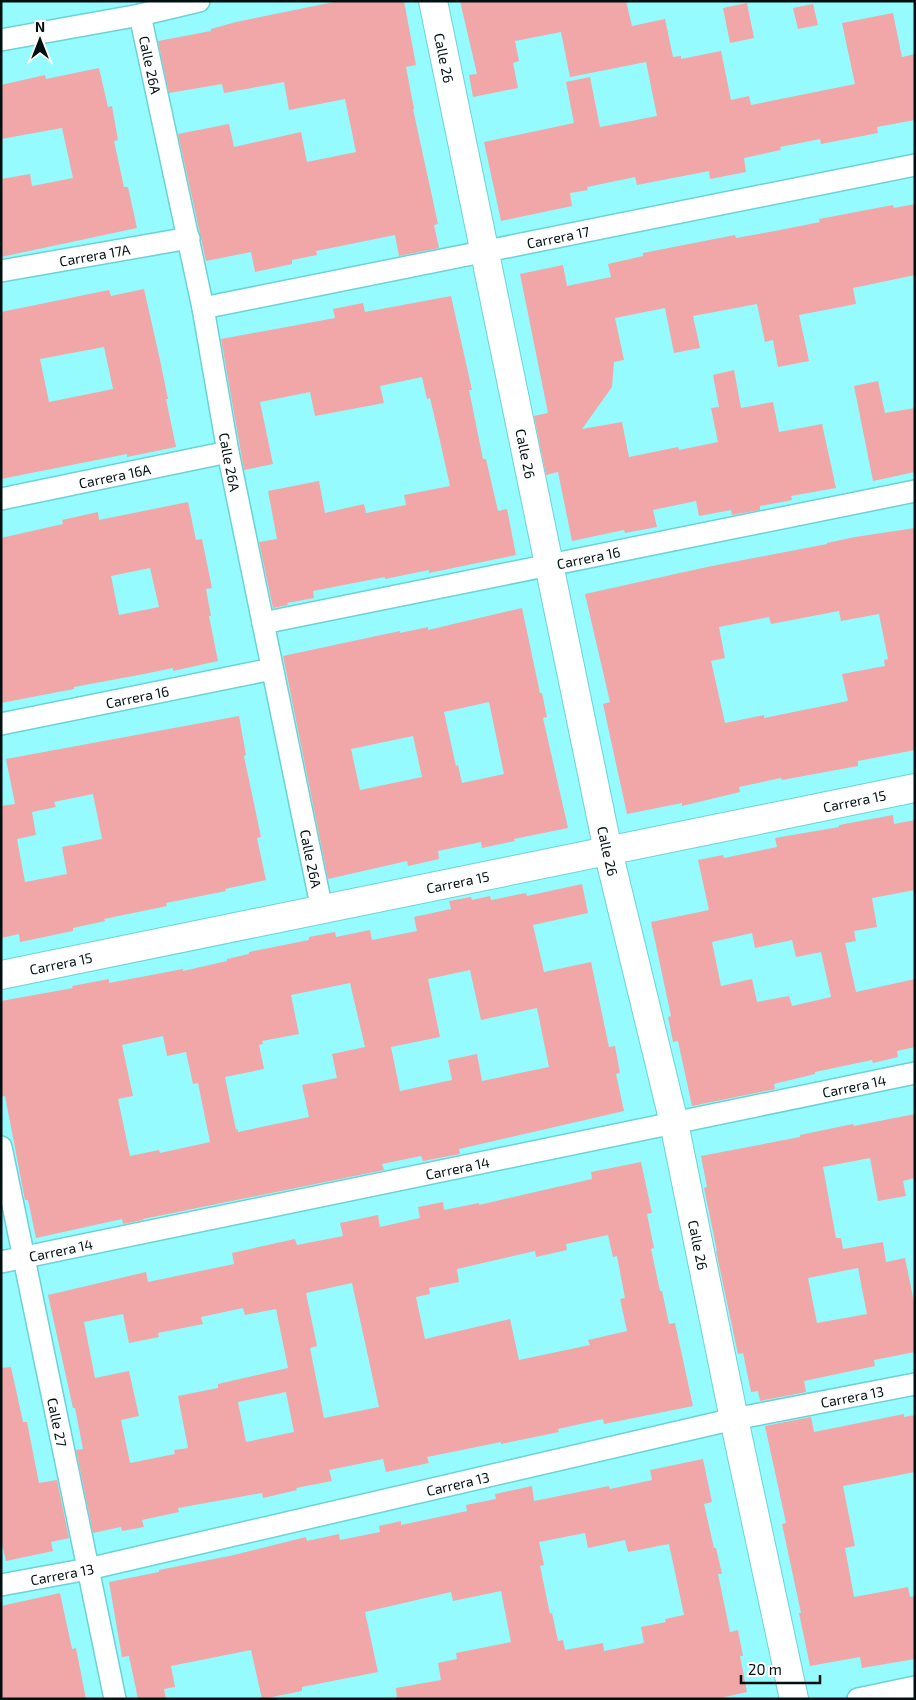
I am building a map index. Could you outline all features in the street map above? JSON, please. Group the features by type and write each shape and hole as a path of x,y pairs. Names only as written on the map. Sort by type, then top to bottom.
{"street":[{"path":"1,40 140,15 199,1"},
{"name":"Calle 26","path":"433,1 608,851 674,1123 734,1419 794,1699"},
{"name":"Calle 26A","path":"140,15 189,238 228,452 322,910"},
{"name":"Carrera 17","path":"203,308 915,165"},
{"name":"Carrera 17A","path":"1,272 189,238"},
{"name":"Carrera 16A","path":"1,499 228,452"},
{"name":"Carrera 16","path":"263,623 915,491"},
{"name":"Carrera 16","path":"1,724 272,669"},
{"name":"Carrera 15","path":"1,975 915,788"},
{"name":"Carrera 14","path":"1,1262 915,1073"},
{"name":"Calle 27","path":"1,1147 115,1699"},
{"name":"Carrera 13","path":"1,1585 88,1569 734,1419 915,1384"},
{"path":"858,1699 915,1687"}],"building":[{"path":"339,1 404,1 416,65 406,67 413,109 438,224 434,225 439,248 399,256 395,235 316,251 317,255 292,260 292,264 255,272 251,252 206,261 178,134 229,124 234,147 301,132 307,162 356,152 345,99 289,110 284,82 224,93 222,84 169,93 158,41 211,31 211,29 236,22"},
{"path":"460,1 626,1 632,26 665,19 673,57 681,56 681,59 721,51 731,100 749,96 751,105 855,84 842,23 893,13 902,57 915,54 915,120 877,127 878,133 821,144 820,139 780,147 781,150 744,158 746,172 710,179 709,171 637,185 635,177 587,187 588,190 570,193 572,206 501,221 484,142 574,123 566,82 590,77 600,127 657,116 646,62 570,77 561,32 515,41 519,61 513,63 518,88 473,97 469,75 477,74"},
{"path":"747,3 754,38 730,43 723,8"},
{"path":"813,4 818,25 798,29 793,8"},
{"path":"99,68 108,107 112,106 118,140 114,141 124,187 128,187 137,228 1,257 1,179 30,174 32,186 73,178 62,128 1,139 1,85 45,75 46,79"},
{"path":"915,204 915,275 853,288 856,304 799,315 809,361 778,367 773,340 765,342 757,304 693,316 700,348 674,353 665,308 615,318 624,360 614,362 612,387 582,429 622,422 629,457 678,447 679,450 718,442 711,408 719,407 713,375 734,370 741,408 773,402 779,432 822,424 836,488 791,496 792,500 760,506 760,510 732,515 731,510 699,516 696,501 653,510 657,527 625,533 624,530 572,541 558,472 546,475 534,416 548,413 520,274 563,265 567,286 611,277 608,264 643,256 643,253 735,235 736,238 775,231 820,222 819,219 893,205 894,208"},
{"path":"144,289 168,399 166,399 176,447 127,457 127,454 1,479 1,312 109,290 111,296","holes":["104,347 113,389 49,402 40,359"]},
{"path":"451,296 472,390 469,390 483,459 486,459 498,511 507,509 516,555 429,573 429,570 313,591 314,598 287,603 288,605 273,608 259,542 277,539 268,491 319,481 325,513 364,504 366,513 406,505 404,495 450,486 430,398 427,399 422,377 380,386 384,403 315,416 310,392 260,402 273,464 244,470 221,339 335,318 333,309 363,303 365,312"},
{"path":"878,381 885,413 915,408 915,472 873,481 854,386"},
{"path":"188,502 196,540 202,539 212,588 206,589 218,661 173,671 173,668 74,687 74,689 1,703 1,538 63,524 62,520 98,512 99,520","holes":["150,568 159,607 119,615 111,576"]},
{"path":"915,528 915,750 858,761 858,766 782,780 781,778 739,787 740,792 682,806 682,803 627,814 603,704 610,702 585,594 855,537","holes":["839,611 841,621 879,614 888,659 884,660 885,666 842,674 848,701 764,718 764,715 725,723 711,661 725,658 719,627 769,617 771,624"]},
{"path":"522,608 540,693 542,693 547,717 543,718 568,828 514,839 515,841 482,848 481,842 438,851 439,859 408,866 407,861 328,879 283,656 400,631 400,633 428,627 428,630","holes":["489,702 504,774 462,783 458,765 456,766 444,712","413,736 422,777 360,790 351,749"]},
{"path":"239,716 246,755 244,756 261,837 257,838 266,880 225,889 226,891 166,903 167,906 104,919 105,921 73,928 73,931 20,942 19,934 1,938 1,806 15,804 6,759","holes":["93,794 102,839 62,847 67,874 25,882 17,839 36,835 32,812 56,807 54,802"]},
{"path":"893,815 894,824 915,820 915,890 872,898 877,927 854,931 856,941 845,943 856,992 915,979 915,1047 897,1051 898,1057 873,1063 872,1060 815,1072 815,1074 774,1084 775,1089 692,1106 678,1041 673,1042 668,1017 671,1016 651,922 709,910 698,860 723,855 724,858 777,847 775,838 839,827 839,825","holes":["752,933 755,948 792,940 796,957 821,952 831,997 792,1006 789,996 757,1002 752,979 721,986 712,942"]},
{"path":"582,884 588,913 533,925 544,972 591,962 609,1047 615,1046 620,1073 616,1074 624,1111 459,1149 460,1154 423,1161 421,1156 382,1164 384,1170 123,1224 122,1219 36,1238 28,1200 25,1200 5,1096 1,1097 1,1001 73,988 72,986 109,979 109,983 183,969 183,971 227,961 227,959 249,954 249,952 309,940 309,937 335,932 336,937 370,930 372,940 417,931 414,917 451,909 449,901 471,897 472,900 490,896 491,900 526,893 527,896","holes":["470,970 481,1020 537,1008 549,1067 482,1081 477,1054 448,1060 452,1080 400,1091 391,1047 440,1037 428,979","350,983 365,1047 332,1054 337,1078 302,1085 309,1117 238,1132 225,1077 264,1069 259,1045 263,1044 262,1041 299,1034 291,995","163,1036 167,1056 186,1052 193,1084 198,1083 210,1142 160,1153 159,1150 130,1156 118,1099 133,1096 122,1045"]},
{"path":"915,1114 915,1178 903,1181 906,1196 878,1201 870,1158 823,1167 836,1238 841,1238 843,1249 883,1242 886,1262 905,1258 915,1307 915,1352 874,1360 875,1366 804,1381 806,1392 760,1401 758,1391 751,1392 743,1353 738,1354 704,1188 707,1187 701,1156 800,1137 800,1135 853,1124 854,1126","holes":["858,1268 867,1314 817,1323 808,1278"]},
{"path":"641,1162 652,1213 647,1214 654,1248 651,1249 669,1324 675,1323 693,1406 604,1424 603,1419 558,1429 559,1432 427,1457 429,1463 386,1472 383,1459 329,1470 332,1481 296,1488 297,1490 263,1498 262,1493 178,1508 179,1512 142,1520 144,1527 122,1531 121,1527 93,1533 76,1450 83,1449 48,1295 146,1272 148,1282 234,1264 232,1253 295,1239 297,1245 343,1236 340,1223 378,1215 380,1227 420,1218 418,1207 443,1202 444,1210 479,1203 479,1205 592,1179 591,1172","holes":["608,1235 613,1257 617,1256 625,1298 620,1299 627,1331 588,1340 590,1345 519,1360 510,1319 425,1339 416,1297 430,1294 429,1288 459,1282 457,1269 535,1251 536,1257 567,1250 566,1244","352,1283 379,1407 324,1418 310,1348 317,1346 306,1293","243,1308 245,1315 276,1309 288,1368 218,1384 218,1388 178,1396 188,1448 174,1450 175,1454 130,1463 121,1420 139,1416 129,1371 95,1378 84,1322 123,1314 129,1343 159,1337 158,1333 203,1324 201,1317","286,1392 294,1432 246,1442 238,1402"]},
{"path":"11,1367 23,1422 27,1422 39,1483 57,1480 69,1538 51,1542 53,1551 6,1561 1,1540 1,1368"},
{"path":"904,1414 904,1417 915,1415 915,1472 843,1486 855,1546 845,1548 854,1597 908,1587 910,1597 915,1596 915,1659 862,1668 860,1657 810,1666 782,1524 786,1523 765,1426 811,1417 814,1432"},
{"path":"703,1459 712,1502 704,1504 722,1574 718,1574 730,1632 738,1630 743,1656 740,1656 747,1692 716,1699 397,1699 396,1688 441,1680 438,1663 457,1659 456,1653 511,1642 501,1591 453,1601 451,1592 365,1612 378,1672 302,1687 302,1691 262,1699 251,1650 171,1666 175,1687 164,1689 166,1699 138,1699 129,1656 122,1657 109,1582 234,1555 306,1537 307,1541 339,1534 340,1540 380,1532 379,1526 401,1521 401,1525 467,1511 466,1505 496,1499 495,1494 532,1486 534,1501 609,1486 610,1489 652,1480 650,1470","holes":["585,1533 588,1548 625,1540 628,1552 669,1544 684,1615 665,1619 666,1622 641,1627 644,1643 604,1651 603,1643 565,1650 563,1640 558,1641 552,1613 550,1614 540,1566 544,1565 539,1542"]},
{"path":"60,1593 72,1649 76,1648 86,1699 1,1699 1,1606"}]}
